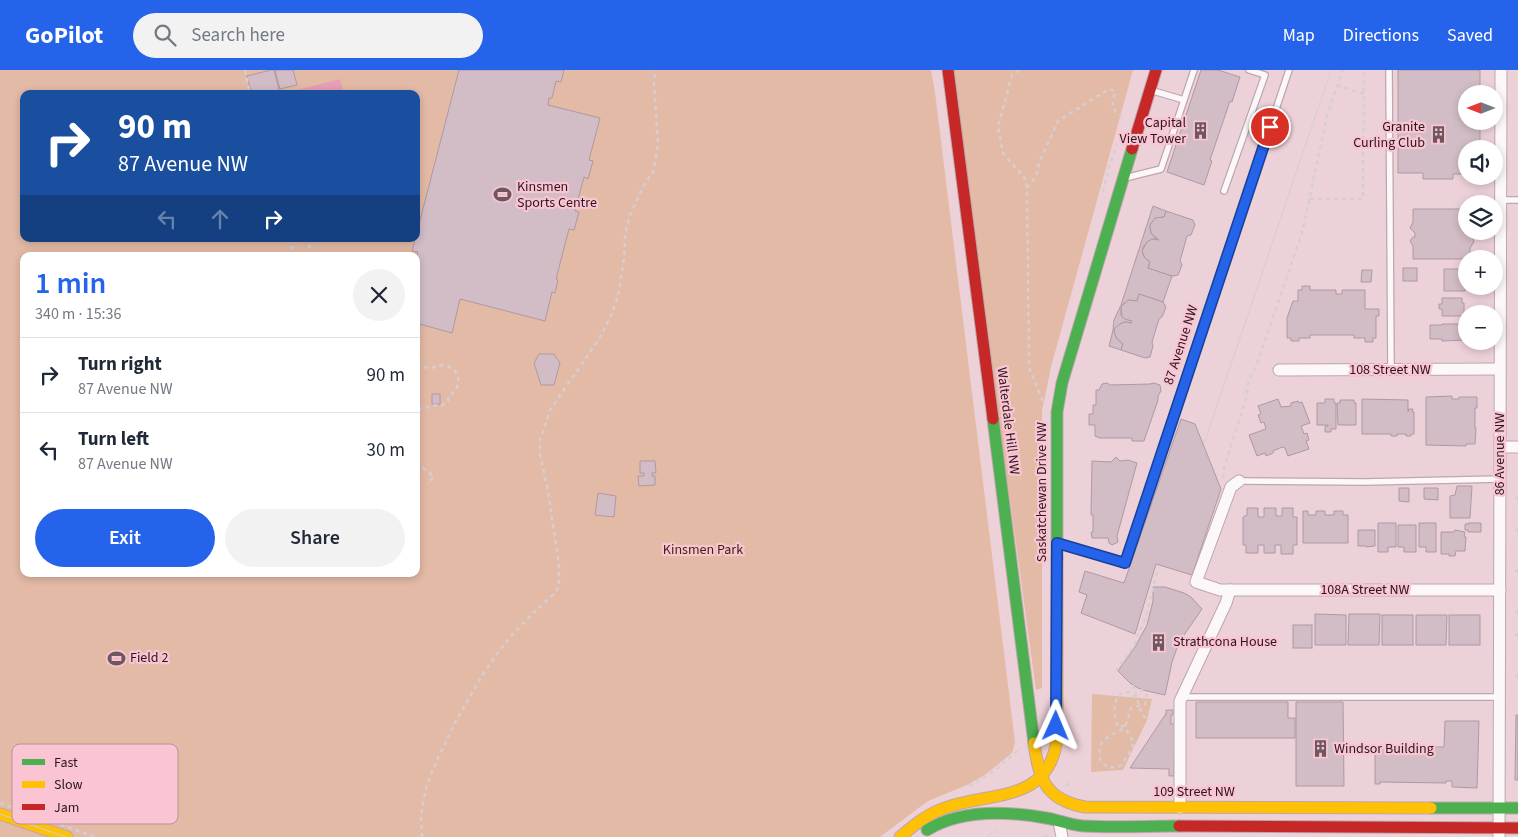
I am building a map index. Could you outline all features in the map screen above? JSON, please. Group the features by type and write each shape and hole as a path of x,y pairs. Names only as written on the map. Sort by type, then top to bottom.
{"main road":[{"name":"Walterdale Hill NW","path":"948,70 1031,722 1036,756 1042,776"},
{"name":"Saskatchewan Drive NW","path":"1042,776 1054,756 1056,744 1057,430 1059,399 1082,314 1156,70"},
{"name":"109 Street NW","path":"1042,776 1052,793 1070,804 1085,807 1518,808"},
{"path":"900,837 924,818 942,809 966,802 994,798 1024,789 1042,776"},
{"path":"1283,807 1283,832"},
{"path":"918,837 943,821 971,816 1010,815 1042,817 1082,826 1170,832 1499,833 1518,828"},
{"path":"38,824 69,832"}],"street":[{"name":"86 Avenue NW","path":"1501,70 1501,195"},
{"name":"86 Avenue NW","path":"1499,833 1501,240"},
{"name":"108 Street NW","path":"1278,370 1500,369"},
{"path":"1500,447 1518,447"},
{"path":"1229,493 1231,487 1239,481"},
{"name":"108A Street NW","path":"1229,493 1196,582 1220,590 1500,590"},
{"path":"1180,808 1180,701 1226,604 1230,590"},
{"path":"1059,822 1062,837"}],"lane":[{"path":"1123,179 1161,169 1194,70"},
{"path":"1224,191 1265,75 1249,70"},
{"name":"87 Avenue NW","path":"1057,543 1125,563 1289,70"},
{"path":"1389,70 1391,370"},
{"path":"1150,90 1184,100"},
{"path":"1503,200 1518,200"},
{"path":"1239,481 1365,482 1500,479"},
{"path":"1182,697 1499,697"}],"path":[{"path":"246,70 249,90"},
{"path":"422,837 421,818 427,785 456,721 496,655 531,615 554,594 559,586 559,566 548,491 540,454 540,440 550,410 599,339 618,297 624,260 625,235 630,215 640,192 653,172 658,145 654,83 655,70"},
{"path":"1019,70 1012,75 998,127 1003,153 1024,176 1027,188 1029,367 1044,404"},
{"path":"1229,493 1224,482 1224,468 1246,399 1248,384 1258,361 1302,233 1327,116 1342,70"},
{"path":"1310,199 1363,199 1364,70"},
{"path":"1337,85 1364,94"},
{"path":"1027,188 1036,177 1039,163 1058,121 1109,89 1115,91 1112,107 1125,120"},
{"path":"1258,361 1263,364"},
{"path":"420,366 428,368 440,365 448,366 458,374 459,383 456,390 449,395 448,401 443,405 430,406 424,409 420,408"},
{"path":"420,466 434,476 428,484"},
{"path":"1116,671 1132,647 1146,616 1157,572"},
{"path":"1139,632 1143,634"},
{"path":"1133,685 1142,715 1149,720"},
{"path":"1124,726 1134,743 1120,766 1108,768 1100,759 1100,747 1105,738 1124,726 1131,708 1145,704 1146,696 1141,689"},
{"path":"1124,726 1118,727 1114,716 1116,699 1120,694 1129,692 1136,698"},
{"path":"966,787 994,771 1022,747"},
{"path":"0,803 12,807"},
{"path":"59,824 96,837"}],"green space":[{"name":"Kinsmen Park","path":"0,70 931,70 1015,742 1012,753 986,774 967,785 928,801 880,837 0,837"},
{"path":"951,70 1133,70 1051,367 1042,411 1042,688 1036,690"},
{"path":"1092,694 1152,699 1147,720 1123,770 1091,772"}],"shaded area":[{"path":"340,79 343,90 297,90"}],"building":[{"path":"274,70 279,90 251,90 247,76"},
{"path":"275,70 293,70 297,85 280,89"},
{"name":"Kinsmen Sports Centre","path":"459,70 564,70 561,82 556,81 552,98 549,98 548,105 600,118 589,160 593,161 588,179 584,177 575,211 579,212 574,230 569,229 556,279 558,280 555,293 552,292 545,321 460,299 452,333 420,324 420,252 412,251 414,242 420,242 420,220"},
{"name":"Capital View Tower","path":"1201,70 1218,70 1240,77 1210,160 1212,161 1204,185 1167,172"},
{"name":"Granite Curling Club","path":"1398,70 1480,70 1480,85 1458,85 1458,130 1480,130 1480,140 1458,140 1458,174 1453,174 1453,179 1423,179 1423,173 1398,173"},
{"path":"1153,206 1166,211 1164,217 1157,218 1151,223 1151,233 1159,239 1152,239 1147,242 1143,247 1143,255 1150,262 1148,268 1172,276 1163,302 1139,294 1137,301 1130,300 1123,304 1121,315 1125,319 1132,321 1131,323 1125,322 1120,324 1114,330 1117,339 1123,344 1121,350 1109,346 1114,320 1121,305"},
{"path":"1413,209 1458,209 1458,240 1473,240 1474,242 1470,250 1458,250 1458,259 1413,259 1413,246 1410,241 1415,237 1415,233 1410,228 1413,222"},
{"path":"1166,211 1193,220 1195,225 1191,235 1187,236 1180,261 1182,265 1178,275 1172,276 1148,268 1150,262 1145,258 1142,251 1147,242 1152,239 1159,240 1151,233 1150,225 1155,218 1164,217"},
{"path":"1403,268 1417,268 1417,281 1403,281"},
{"path":"1444,269 1458,269 1458,291 1444,291"},
{"path":"1362,270 1372,270 1371,282 1361,282"},
{"path":"1302,286 1310,286 1310,290 1336,290 1336,294 1342,294 1342,290 1365,290 1365,309 1379,309 1379,316 1376,316 1376,338 1373,338 1373,342 1365,342 1365,338 1354,338 1354,335 1310,335 1310,338 1299,338 1299,341 1291,341 1291,338 1287,338 1287,318 1293,301 1298,301 1298,290 1302,290"},
{"path":"1139,294 1163,302 1166,307 1162,317 1159,319 1152,342 1153,346 1150,357 1145,358 1121,350 1123,344 1117,339 1114,332 1115,328 1120,324 1125,322 1131,323 1132,321 1122,317 1121,307 1128,300 1137,301"},
{"path":"1442,298 1462,298 1464,305 1458,305 1458,316 1442,316 1442,309 1439,309 1439,304 1442,304"},
{"path":"1458,324 1458,340 1430,339 1430,325"},
{"path":"539,354 554,354 560,363 554,385 541,385 534,363"},
{"path":"1107,383 1110,385 1154,383 1160,385 1161,391 1144,441 1132,441 1132,438 1100,438 1095,436 1095,425 1089,425 1089,414 1093,414 1093,405 1096,405 1096,390 1099,390 1102,384"},
{"path":"432,394 440,394 440,404 432,404"},
{"path":"1452,396 1452,399 1477,397 1477,408 1475,408 1475,444 1466,444 1466,446 1426,445 1426,397"},
{"path":"1278,399 1281,407 1291,406 1291,403 1298,401 1299,403 1302,402 1310,423 1301,426 1304,434 1307,433 1309,440 1306,441 1309,449 1288,456 1285,448 1282,447 1266,456 1265,453 1257,456 1249,435 1266,429 1264,422 1261,423 1258,415 1261,414 1258,406"},
{"path":"1325,399 1334,399 1334,403 1336,403 1336,429 1331,429 1331,432 1325,432 1325,426 1328,425 1317,425 1317,403 1325,403"},
{"path":"1362,399 1408,400 1408,412 1409,409 1413,409 1412,412 1414,412 1414,434 1411,434 1411,436 1397,434 1397,436 1391,436 1391,434 1362,434"},
{"path":"1340,400 1354,400 1354,403 1356,403 1356,425 1338,425 1337,403 1340,403"},
{"path":"1181,419 1195,424 1221,489 1192,575 1156,564 1135,634 1081,613 1087,595 1079,592 1085,571 1124,583"},
{"path":"1116,457 1120,461 1128,460 1137,463 1117,536 1118,542 1112,545 1109,543 1108,538 1092,538 1092,461 1111,462"},
{"path":"640,461 655,461 656,473 652,473 652,476 655,476 655,485 639,486 638,476 644,476 644,473 640,473"},
{"path":"1457,486 1472,486 1470,518 1450,518 1450,496 1455,495"},
{"path":"1399,488 1409,488 1409,502 1399,501"},
{"path":"1424,488 1438,488 1438,500 1424,499"},
{"path":"598,493 616,496 614,517 595,515"},
{"path":"1247,508 1258,508 1258,517 1264,517 1264,508 1276,508 1276,516 1282,516 1282,508 1293,508 1293,517 1297,517 1297,545 1293,545 1293,554 1281,554 1281,545 1275,545 1275,553 1264,553 1264,545 1258,545 1258,553 1246,553 1246,545 1243,545 1243,517 1247,515"},
{"path":"1303,511 1308,511 1308,515 1316,515 1316,511 1325,511 1325,515 1334,515 1334,511 1343,511 1343,515 1348,515 1348,543 1303,543"},
{"path":"1378,523 1396,523 1396,547 1388,547 1388,552 1378,552"},
{"path":"1419,523 1436,523 1436,552 1426,552 1426,547 1419,547"},
{"path":"1481,523 1481,532 1468,532 1468,530 1465,530 1465,524"},
{"path":"1398,525 1416,525 1416,552 1404,552 1404,547 1398,547"},
{"path":"1358,530 1375,530 1375,546 1358,546"},
{"path":"1455,530 1465,532 1465,551 1456,551 1455,556 1441,554 1441,532 1454,532"},
{"name":"Strathcona House","path":"1153,587 1165,587 1184,593 1191,597 1202,609 1177,648 1165,695 1138,688 1118,671 1135,647 1147,625 1153,601"},
{"path":"1315,614 1346,615 1346,645 1315,645"},
{"path":"1349,614 1380,614 1379,645 1348,645"},
{"path":"1382,615 1413,615 1413,645 1382,645"},
{"path":"1416,615 1447,615 1446,645 1416,645"},
{"path":"1449,615 1480,615 1480,645 1449,645"},
{"path":"1293,625 1312,625 1312,648 1293,648"},
{"path":"1196,702 1288,702 1288,718 1295,718 1295,738 1196,738"},
{"name":"Windsor Building","path":"1296,702 1343,702 1344,786 1296,786"},
{"path":"1166,710 1173,710 1171,724 1175,724 1174,776 1169,776 1169,769 1130,768 1166,715"},
{"path":"1516,715 1518,715 1518,780 1515,780"},
{"path":"1445,721 1479,721 1477,788 1452,787 1452,781 1446,781 1446,783 1380,782 1380,784 1375,784 1375,747 1444,747"}],"tram line":[{"path":"1204,444 1331,70"},
{"path":"0,814 12,818"},
{"path":"29,824 66,837"},
{"path":"987,837 997,829"}],"traffic: fast":[{"path":"1057,559 1057,412 1062,383 1132,149"},
{"path":"993,419 1034,743"},
{"path":"1431,808 1518,808"},
{"path":"927,830 954,818 1000,813 1051,819 1083,826 1179,826"}],"traffic: slow":[{"path":"900,837 936,811 1013,792 1029,785 1042,775 1052,760 1057,739 1057,559"},
{"path":"1034,743 1042,778 1047,786 1061,799 1085,807 1431,808"},
{"path":"0,814 12,818"},
{"path":"29,824 67,837"}],"traffic: jam":[{"path":"948,70 993,419"},
{"path":"1132,149 1156,70"},
{"path":"1179,826 1518,828"}],"place":[{"name":"Capital View Tower","path":"1200,131"},
{"name":"Granite Curling Club","path":"1439,135"},
{"name":"Kinsmen Sports Centre","path":"503,195"},
{"name":"Strathcona House","path":"1159,642"},
{"name":"Field 2","path":"116,658"},
{"name":"Windsor Building","path":"1320,749"}],"route":[{"path":"1056,726 1057,543 1125,563 1270,127"}]}
